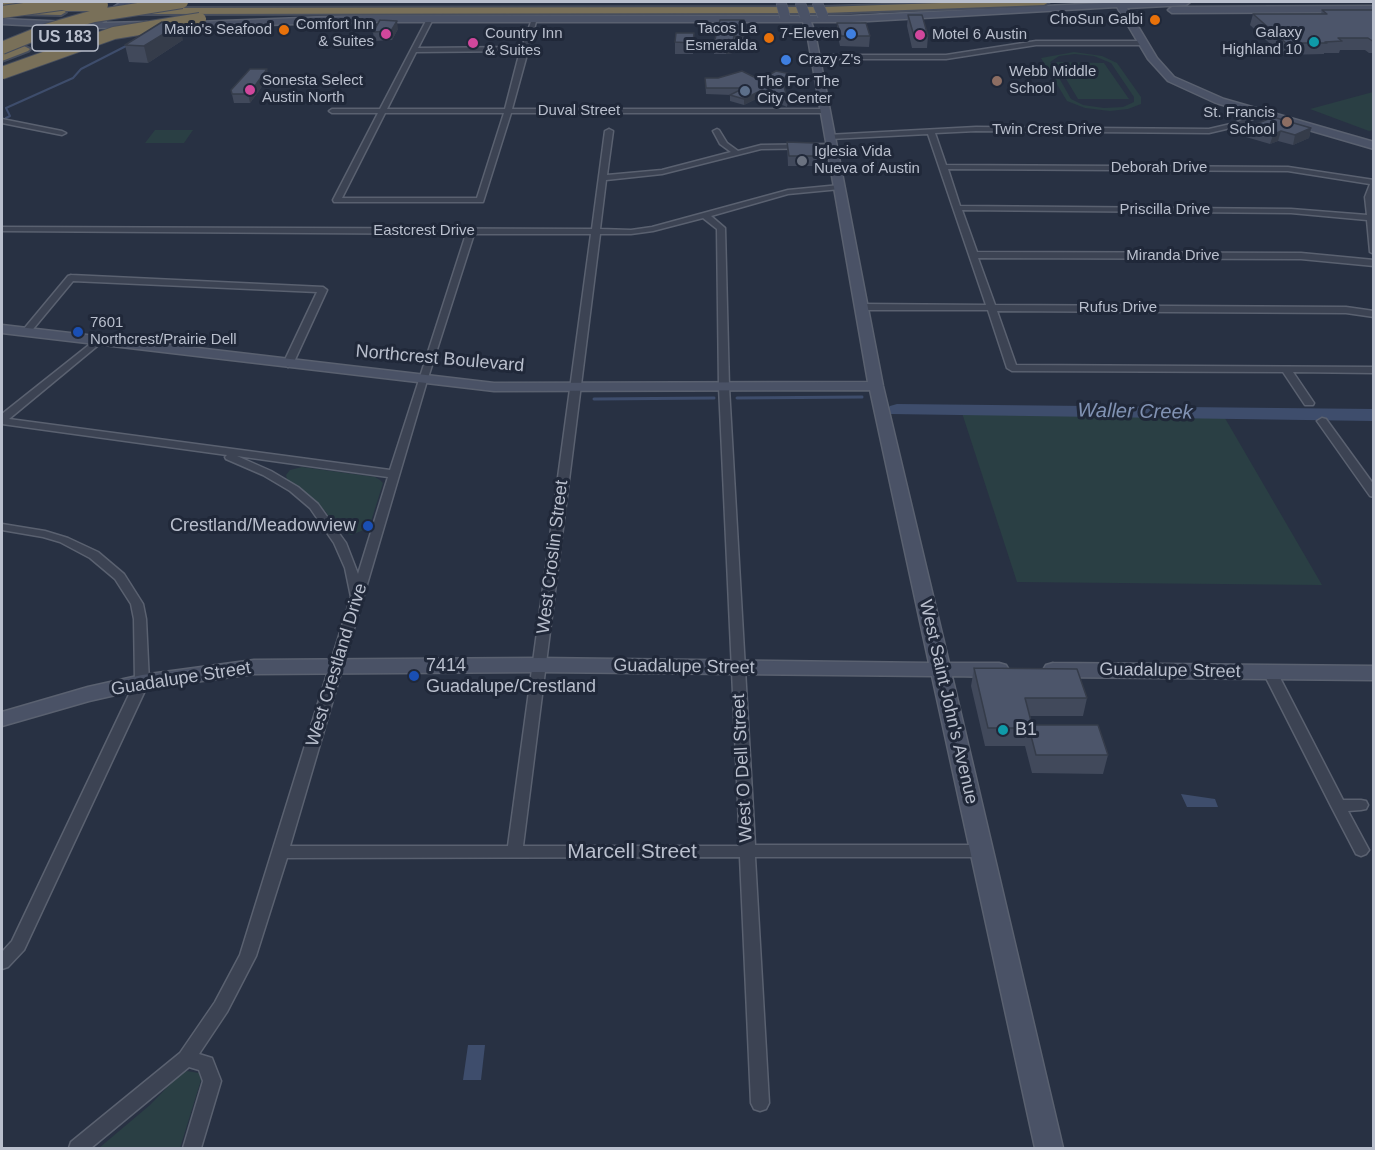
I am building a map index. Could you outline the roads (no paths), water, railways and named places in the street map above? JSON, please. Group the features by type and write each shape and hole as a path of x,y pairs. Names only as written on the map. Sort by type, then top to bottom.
{"highway":[{"name":"US 183","path":"2,58 64,29 106,2"},
{"name":"US 183","path":"2,66 81,30 124,2"},
{"path":"2,49 46,30 94,15 182,2"},
{"path":"333,5 490,2"},
{"path":"502,2 864,2"},
{"path":"905,2 946,2"},
{"path":"2,13 137,6 735,6 925,2"},
{"path":"2,5 65,8"},
{"path":"2,13 137,6 448,11 854,10 1047,5"},
{"path":"2,74 114,33 160,24 200,19 421,14 448,11"}],"street":[{"path":"2,49 61,26 97,2"},
{"path":"68,43 124,2"},
{"path":"780,18 786,16 781,2"},
{"name":"West Saint John's Avenue","path":"800,2 812,33 876,386 1049,1149"},
{"path":"817,2 828,17"},
{"path":"1105,12 1160,2"},
{"path":"2,22 61,26 138,26 444,15 842,15 1122,8 1124,5 1186,2"},
{"path":"1047,5 1105,12 1132,25"},
{"path":"334,20 805,18 1047,5 1166,10 1374,9"},
{"path":"137,6 117,18 121,22 138,26"},
{"path":"19,23 68,16 85,7"},
{"path":"1122,8 1143,43 1166,74 1182,85 1214,99 1260,114 1374,146"},
{"path":"430,19 337,200 480,200 508,111 524,49 536,19"},
{"path":"19,23 32,30 30,38"},
{"path":"2,74 90,32 138,26"},
{"path":"815,57 946,57 1036,43 1143,43"},
{"path":"415,50 524,49"},
{"name":"Duval Street","path":"332,111 825,111"},
{"name":"Twin Crest Drive","path":"604,178 645,175 769,146 976,129 1209,131 1237,125 1260,114"},
{"path":"2,121 58,135 2,128"},
{"name":"West Croslin Street","path":"515,852 609,131"},
{"path":"717,131 724,144 737,153"},
{"path":"931,132 1012,368 1374,370"},
{"name":"Deborah Drive","path":"943,167 1288,169 1374,183"},
{"path":"1374,183 1369,197 1373,218 1374,252"},
{"name":"Eastcrest Drive","path":"2,229 646,231 788,192 840,187"},
{"name":"Priscilla Drive","path":"957,208 1291,211 1373,218"},
{"name":"West O Dell Street","path":"705,215 721,228 724,387 760,1103"},
{"name":"West Crestland Drive","path":"78,1149 186,1058 221,1007 248,956 358,597 393,474 471,231"},
{"name":"Miranda Drive","path":"973,255 1301,256 1374,263"},
{"path":"26,332 70,278 323,290 288,364"},
{"name":"Rufus Drive","path":"862,307 1346,309 1374,314"},
{"name":"Northcrest Boulevard","path":"2,329 494,387 876,386"},
{"path":"2,420 99,340"},
{"path":"1286,370 1309,403"},
{"path":"2,420 393,474"},
{"path":"1322,421 1374,494"},
{"path":"206,448 267,473 294,489 314,506 340,543 351,568 358,597"},
{"path":"2,527 45,534 64,540 94,555 120,577 137,604 140,619 142,682 18,945 2,962"},
{"name":"Guadalupe Street","path":"2,720 88,694 142,682 231,669 337,665 1374,673"},
{"path":"1270,672 1361,850"},
{"path":"1338,806 1361,805"},
{"name":"Marcell Street","path":"281,852 983,851"},
{"path":"186,1058 206,1064 212,1081 192,1149"}],"water":[{"path":"1181,794 1215,799 1218,807 1187,807"},
{"path":"468,1045 485,1045 481,1080 463,1080"}],"waterway":[{"path":"6,118 10,116 6,108 73,78 81,69 128,45"},
{"name":"Waller Creek","path":"737,398 862,397"},
{"name":"Waller Creek","path":"594,399 714,398"},
{"name":"Waller Creek","path":"897,410 1374,415"}],"place":[{"name":"ChoSun Galbi","path":"1155,20"},
{"name":"Mario's Seafood","path":"284,30"},
{"name":"Comfort Inn & Suites","path":"386,34"},
{"name":"7-Eleven","path":"851,34"},
{"name":"Motel 6 Austin","path":"920,35"},
{"name":"Tacos La Esmeralda","path":"769,38"},
{"name":"Galaxy Highland 10","path":"1314,42"},
{"name":"Country Inn & Suites","path":"473,43"},
{"name":"Crazy Z's","path":"786,60"},
{"name":"Webb Middle School","path":"997,81"},
{"name":"Sonesta Select Austin North","path":"250,90"},
{"name":"The For The City Center","path":"745,91"},
{"name":"St. Francis School","path":"1287,122"},
{"name":"Iglesia Vida Nueva of Austin","path":"802,161"},
{"name":"7601 Northcrest/Prairie Dell","path":"78,332"},
{"name":"Crestland/Meadowview","path":"368,526"},
{"name":"7414 Guadalupe/Crestland","path":"414,676"},
{"name":"B1","path":"1003,730"}]}
